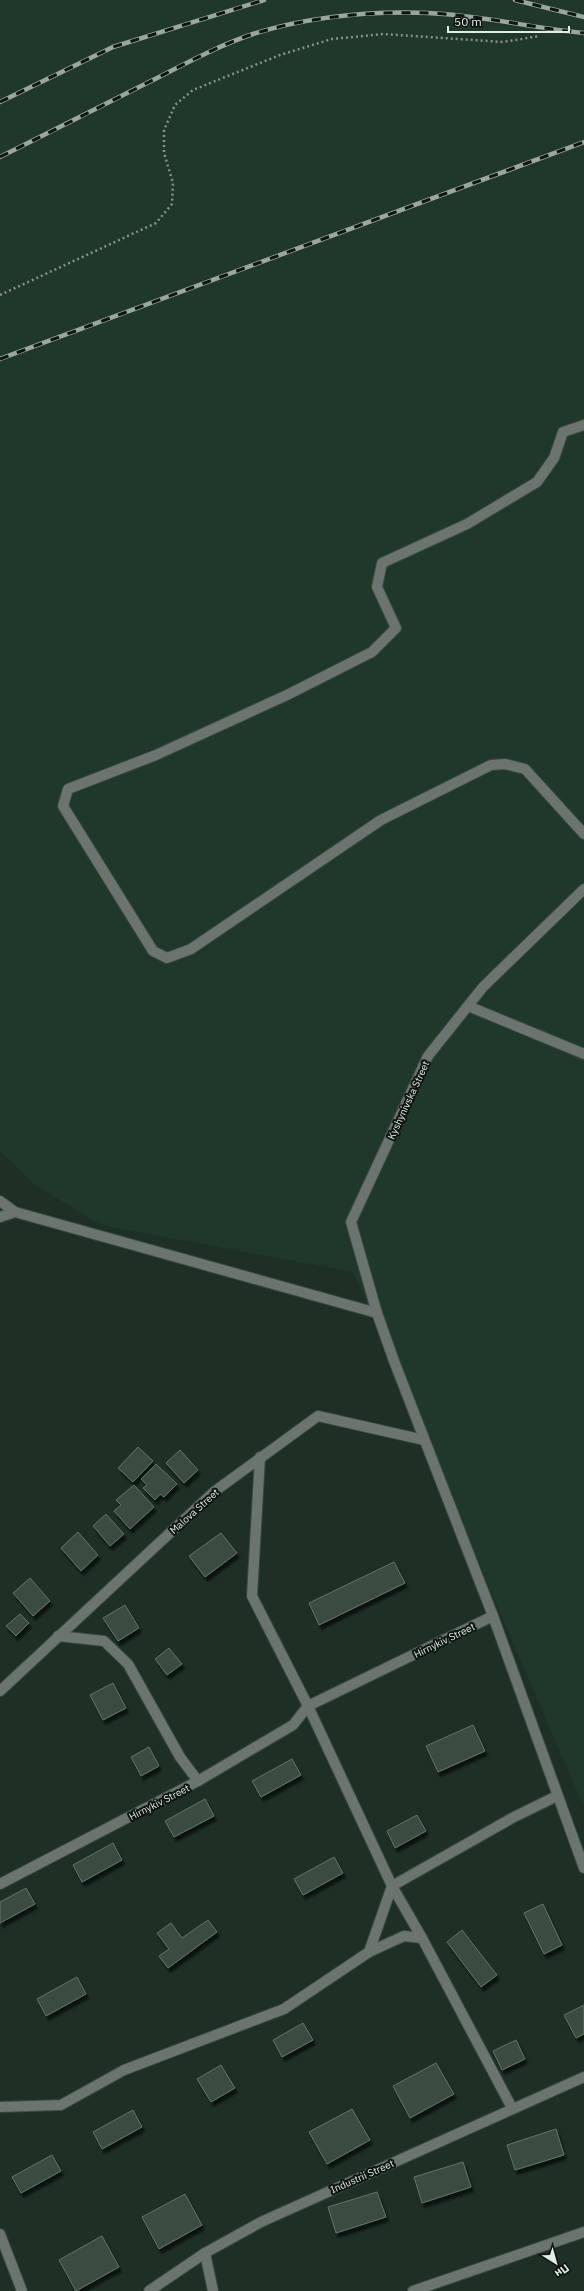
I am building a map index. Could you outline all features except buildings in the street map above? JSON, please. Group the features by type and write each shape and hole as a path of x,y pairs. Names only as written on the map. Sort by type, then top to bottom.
{"street":[{"path":"584,425 563,432 554,458 537,482 467,524 382,563 377,587 396,628 372,652 287,695 163,752 68,789 63,806 153,951 167,958 191,949 382,820 491,765 505,764 525,769 584,834"},
{"name":"Kyshynivska Street","path":"584,889 483,987 428,1056 351,1222 377,1313 424,1440 493,1616 584,1868"},
{"path":"468,1006 584,1054"},
{"path":"0,1201 15,1212 377,1313"},
{"path":"0,1217 15,1212"},
{"name":"Malova Street","path":"0,1691 215,1491 318,1416 424,1440"},
{"path":"260,1457 252,1596 308,1706 392,1886 422,1938 512,2108"},
{"name":"Hirnykiv Street","path":"0,1884 198,1781 293,1725 308,1706 493,1616"},
{"path":"58,1636 104,1641 128,1664 180,1757 198,1781"},
{"path":"369,1952 392,1886 514,1817 557,1796"},
{"path":"0,2107 61,2105 124,2070 284,2009 369,1952 404,1936 422,1938"},
{"name":"Industrii Street","path":"149,2291 205,2253 261,2222 512,2108 584,2077"},
{"path":"413,2291 584,2232"},
{"path":"0,2234 19,2290"},
{"path":"205,2253 212,2291"}],"path":[{"path":"0,296 156,223 172,204 173,182 164,153 164,130 175,105 193,90 273,58 332,38 382,34 503,42 540,36"}],"shaded area":[{"path":"0,0 584,0 584,1807 353,1272 101,1225 35,1185 0,1151"}],"railway":[{"path":"0,102 113,47 264,0"},
{"path":"515,0 584,17"},
{"path":"0,157 213,50 253,34 295,23 362,14 428,13 467,16 584,33"},
{"path":"0,359 584,142"}]}
